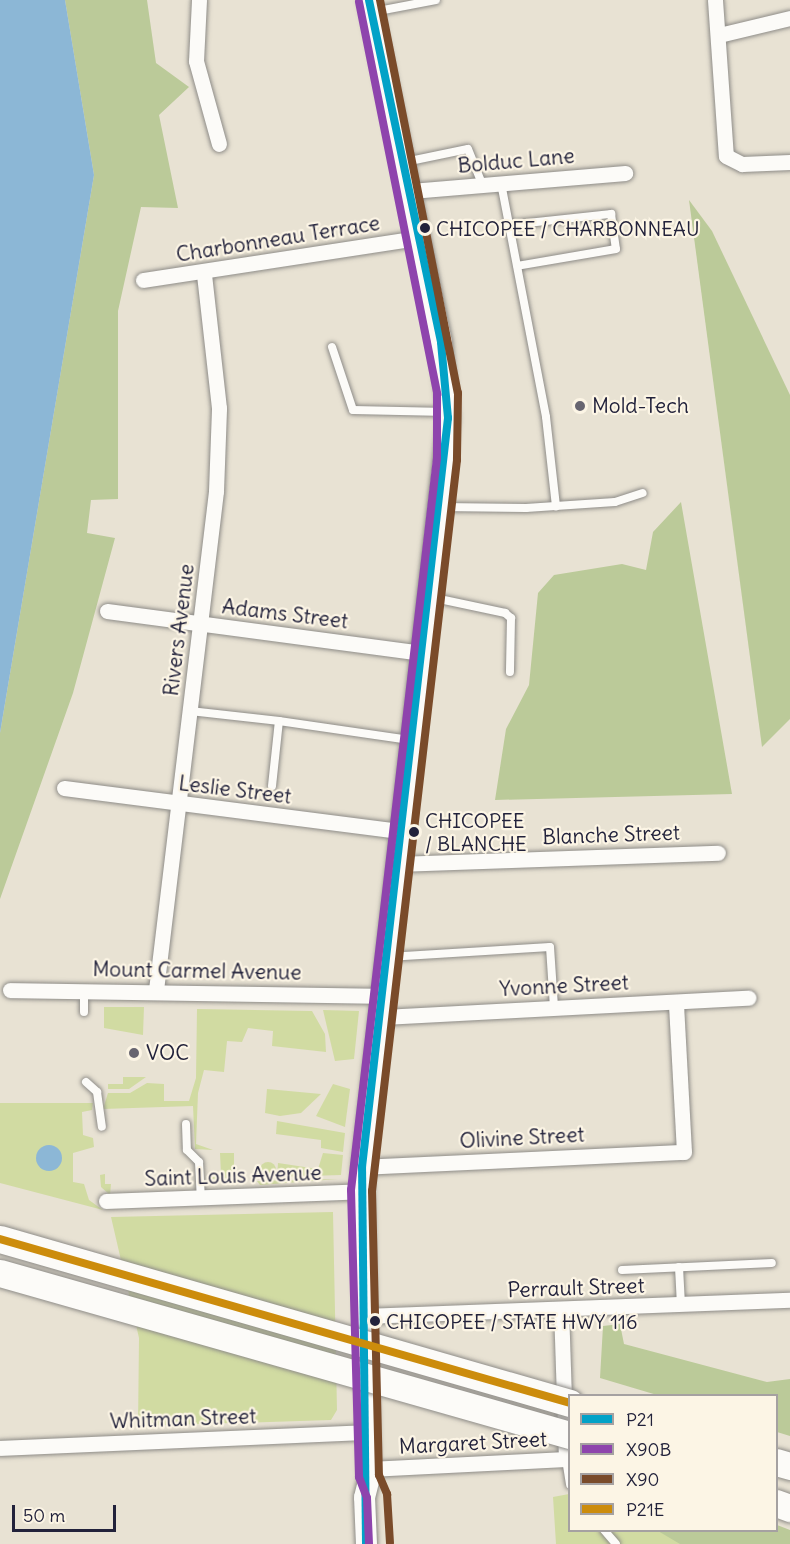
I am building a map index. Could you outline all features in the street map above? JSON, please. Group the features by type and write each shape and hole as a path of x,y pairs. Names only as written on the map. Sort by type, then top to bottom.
{"highway":[{"path":"0,1239 568,1402"},
{"path":"0,1273 567,1446"}],"main road":[{"path":"366,1544 364,1497 369,1473 361,1191 448,412 441,342 411,191 370,6"},
{"path":"369,1473 377,1496 380,1544"}],"street":[{"path":"199,0 196,61 219,144"},
{"path":"715,0 726,156 742,164 790,162"},
{"path":"719,35 790,18"},
{"name":"Bolduc Lane","path":"411,191 625,173"},
{"name":"Charbonneau Terrace","path":"143,280 204,274 419,238"},
{"name":"Rivers Avenue","path":"156,990 216,491 219,408 204,274"},
{"name":"Adams Street","path":"107,611 422,653"},
{"name":"Leslie Street","path":"64,788 401,831"},
{"name":"Blanche Street","path":"397,864 718,853"},
{"name":"Mount Carmel Avenue","path":"10,990 156,990 382,1006"},
{"name":"Yvonne Street","path":"382,1006 554,1007 749,998"},
{"name":"Olivine Street","path":"363,1167 684,1152 676,1002"},
{"name":"Saint Louis Avenue","path":"106,1201 361,1191"},
{"name":"Perrault Street","path":"364,1316 681,1306 790,1300"},
{"path":"561,1309 567,1446"},
{"name":"Whitman Street","path":"0,1448 368,1432"},
{"name":"Margaret Street","path":"369,1473 567,1446"}],"lane":[{"path":"370,6 436,0"},
{"path":"404,162 468,149 482,184"},
{"path":"501,183 546,417 556,506"},
{"path":"509,225 611,214 616,249 517,266"},
{"path":"332,347 353,410 448,412"},
{"path":"439,507 556,506 615,502 643,493"},
{"path":"428,597 505,613 511,618 510,672"},
{"path":"190,711 411,740"},
{"path":"273,786 279,721"},
{"path":"386,957 550,947 554,1007"},
{"path":"84,990 84,1012"},
{"path":"86,1082 98,1092 102,1127"},
{"path":"186,1124 187,1150 199,1162 201,1199"},
{"path":"622,1270 772,1263"},
{"path":"679,1267 681,1306"},
{"path":"606,1532 616,1544"}],"green space":[{"path":"65,0 147,0 156,63 189,87 159,115 178,208 141,207 118,311 118,499 91,500 87,533 115,538 73,693 0,899 0,733 94,175"},
{"path":"689,200 712,231 790,395 790,719 762,747"},
{"path":"681,502 732,794 495,800 506,729 529,685 538,593 554,575 622,564 646,570 653,532"},
{"path":"104,1007 144,1007 143,1035 104,1028"},
{"path":"197,1009 312,1011 325,1034 326,1052 272,1046 273,1031 248,1028 242,1042 227,1041 224,1072 204,1070 198,1093 196,1144 213,1150 195,1149 193,1106 103,1109 108,1093 130,1093 147,1083 164,1084 164,1101 189,1101 196,1078"},
{"path":"323,1010 359,1011 354,1059 335,1061"},
{"path":"123,1077 146,1077 129,1089 108,1089 108,1084 123,1084"},
{"path":"333,1084 350,1089 345,1127 316,1116"},
{"path":"267,1089 321,1094 301,1113 280,1116 265,1113"},
{"path":"0,1103 93,1103 92,1110 82,1112 83,1135 93,1138 94,1147 73,1153 73,1182 84,1184 89,1200 103,1210 0,1183"},
{"path":"277,1121 345,1133 343,1152 321,1148 321,1140 276,1134"},
{"path":"220,1153 234,1153 234,1178 208,1179 221,1174"},
{"path":"323,1153 343,1155 341,1175 277,1177 278,1163 318,1169"},
{"path":"268,1162 274,1164 276,1170 274,1176 268,1178 262,1176 260,1170 262,1164"},
{"path":"105,1174 105,1184 111,1184 110,1195 101,1187 100,1175"},
{"path":"338,1179 260,1185 257,1181"},
{"path":"333,1212 337,1410 331,1420 138,1426 139,1338 111,1217"},
{"path":"620,1324 624,1344 767,1382 790,1379 790,1436 778,1432 778,1394 654,1394 600,1378 603,1326"},
{"path":"568,1494 568,1532 679,1532 705,1544 556,1544 553,1497"},
{"path":"778,1525 790,1530 790,1544 680,1544 660,1532 778,1532"}],"water":[{"path":"0,0 65,0 94,175 0,733"},
{"path":"49,1145 58,1149 62,1158 58,1167 49,1171 40,1167 36,1158 40,1149"}],"transit line":[{"name":"P21","path":"366,1544 362,1167 448,418 441,342 369,0"},
{"name":"X90","path":"380,0 458,393 457,460 372,1191 379,1475 387,1494 390,1543"},
{"name":"X90B","path":"359,2 437,394 437,458 351,1190 359,1477 367,1498 369,1544"},
{"name":"P21E","path":"0,1239 568,1402"}],"place":[{"name":"CHICOPEE / CHARBONNEAU","path":"425,228"},
{"name":"Mold-Tech","path":"580,406"},
{"name":"CHICOPEE / BLANCHE","path":"414,832"},
{"name":"VOC","path":"134,1053"},
{"name":"CHICOPEE / STATE HWY 116","path":"375,1321"}]}
